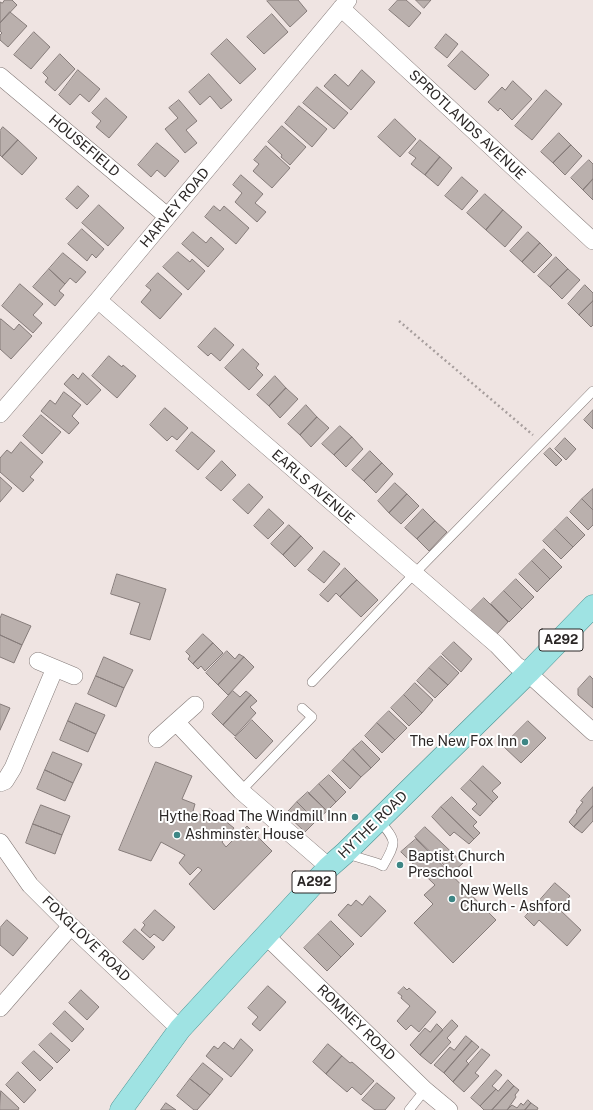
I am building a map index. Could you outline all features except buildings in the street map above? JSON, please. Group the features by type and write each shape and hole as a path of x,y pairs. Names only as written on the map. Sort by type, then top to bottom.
{"main road":[{"name":"HYTHE ROAD","path":"120,1110 180,1029 328,867 345,853 528,673 593,606"}],"street":[{"name":"HARVEY ROAD","path":"0,414 98,300 345,4"},
{"name":"SPROTLANDS AVENUE","path":"345,4 593,241"},
{"name":"HOUSEFIELD","path":"0,76 167,216"},
{"name":"EARLS AVENUE","path":"98,300 497,645 516,665 528,673 593,732"},
{"path":"38,661 74,676"},
{"path":"0,783 5,781 13,768 55,668"},
{"path":"157,739 195,705"},
{"path":"176,722 241,791 328,867"},
{"name":"FOXGLOVE ROAD","path":"0,842 30,885 180,1029"},
{"path":"0,1008 71,926"},
{"name":"ROMNEY ROAD","path":"265,935 425,1090 449,1110"}],"lane":[{"path":"312,682 414,574 593,391"},
{"path":"241,791 312,717 302,708"},
{"path":"345,853 378,863 383,866 394,841 392,836 378,820"},
{"path":"409,1110 425,1090"}],"path":[{"path":"400,321 542,443"}],"place":[{"name":"The New Fox Inn","path":"525,742"},
{"name":"Hythe Road The Windmill Inn","path":"355,817"},
{"name":"Ashminster House","path":"177,835"},
{"name":"Baptist Church Preschool","path":"400,865"},
{"name":"New Wells Church - Ashford","path":"452,899"}]}
